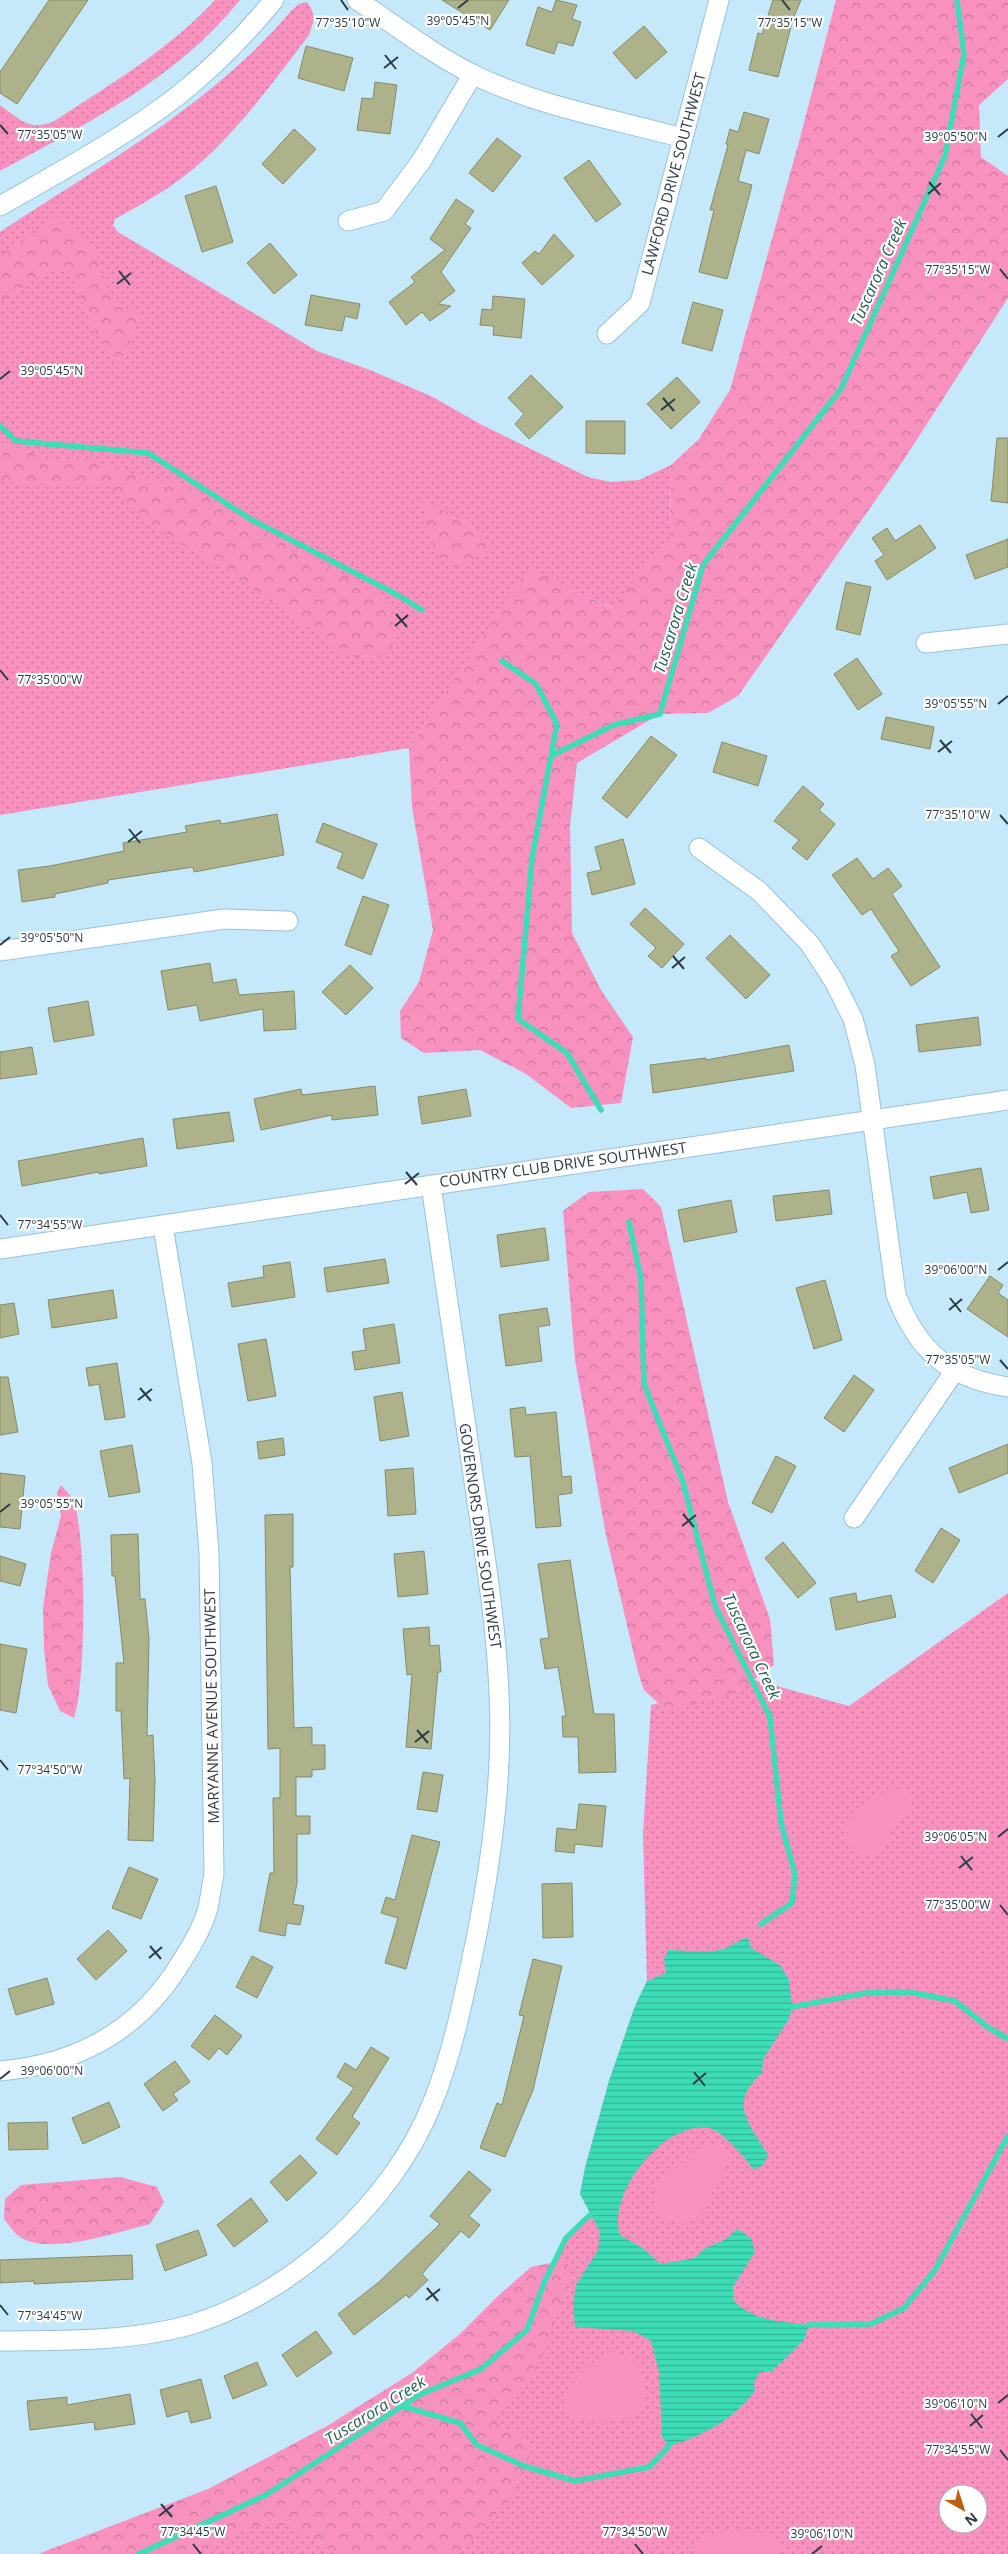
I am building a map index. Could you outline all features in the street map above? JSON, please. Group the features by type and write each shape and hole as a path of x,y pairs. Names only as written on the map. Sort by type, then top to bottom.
{"street":[{"path":"0,206 141,123 180,94 218,62 252,27 274,0"},
{"path":"357,0 443,58 473,74 536,99 683,138"},
{"name":"LAWFORD DRIVE SOUTHWEST","path":"607,334 640,303 719,0"},
{"path":"348,221 384,211 422,160 473,74"},
{"path":"926,643 1008,634"},
{"path":"700,848 759,892 810,944 834,981 853,1020 864,1065 873,1119 896,1295 917,1339 934,1357 954,1372 990,1385 1008,1387"},
{"path":"0,951 224,919 288,921"},
{"name":"COUNTRY CLUB DRIVE SOUTHWEST","path":"0,1249 1008,1100"},
{"name":"GOVERNORS DRIVE SOUTHWEST","path":"0,2341 87,2339 142,2334 190,2325 236,2306 276,2285 315,2258 352,2222 387,2182 416,2139 437,2091 465,1990 487,1883 498,1789 500,1695 490,1588 431,1184"},
{"name":"MARYANNE AVENUE SOUTHWEST","path":"0,2071 28,2069 70,2057 103,2041 133,2021 157,1998 194,1942 207,1909 214,1874 209,1553 202,1463 163,1226"},
{"path":"854,1518 954,1372"}],"green space":[{"path":"215,0 240,0 216,28 189,53 160,76 97,117 0,171 0,105 19,119 30,124 37,125 53,122 158,51"},
{"path":"836,0 1008,0 1008,79 979,105 981,157 1008,176 1008,298 903,461 738,696 708,713 660,714 577,763 570,826 572,933 601,990 633,1037 621,1103 571,1108 526,1074 480,1050 424,1053 401,1038 400,1011 419,982 433,930 412,807 409,748 527,569 612,608 670,536 671,465 699,439 730,390"},
{"path":"307,2 312,10 313,18 309,35 245,118 209,155 189,172 162,192 115,219 113,225 118,232 317,351 370,370 433,397 480,424 588,477 611,482 639,480 671,465 670,536 613,608 527,570 409,748 0,815 0,232 116,157 191,104 261,44 292,10 299,4"},
{"path":"57,217 95,247 106,286 119,305 140,315 120,370 93,327 69,272 52,268 0,303 0,254"},
{"path":"0,442 51,460 94,461 142,477 182,484 383,598 392,617 394,638 392,652 372,661 339,653 305,625 244,583 159,530 111,487 35,487 0,480"},
{"path":"422,501 448,512 483,533 490,551 450,569 434,546"},
{"path":"643,1189 661,1207 728,1502 770,1619 774,1665 736,1693 667,1711 644,1690 638,1672 606,1535 575,1360 563,1211 589,1192"},
{"path":"61,1485 72,1498 78,1517 83,1575 83,1643 78,1700 74,1718 60,1711 48,1685 44,1649 43,1608 51,1553 61,1516 57,1493"},
{"path":"1008,1593 1008,2554 144,2554 266,2495 544,2283 566,2238 591,2214 580,2194 585,2168 609,2081 635,2006 647,1981 643,1835 651,1705 751,1679 849,1706"},
{"path":"896,1788 909,1795 912,1802 909,1809 891,1833 888,1843 883,1850 871,1856 858,1855 848,1844 845,1833 847,1822 862,1804 873,1797"},
{"path":"706,2144 719,2146 728,2153 728,2160 722,2177 701,2215 693,2221 684,2224 666,2219 659,2213 655,2205 654,2196 657,2186 663,2178 677,2168 694,2151"},
{"path":"120,2177 157,2187 164,2202 150,2224 84,2241 48,2244 33,2242 20,2237 4,2219 5,2199 21,2185"},
{"path":"567,2260 570,2275 547,2346 525,2390 497,2413 498,2428 523,2433 532,2450 510,2500 457,2554 336,2554 310,2536 284,2525 249,2528 193,2554 38,2554 208,2489 327,2426 412,2373 460,2334 499,2295 531,2267"},
{"path":"607,2352 625,2355 636,2364 646,2388 645,2404 638,2412 619,2421 596,2423 576,2420 565,2405 565,2393 581,2373"},
{"path":"741,2531 770,2533 780,2545 780,2554 694,2554 696,2546 700,2541 711,2534"}],"shaded area":[{"path":"748,1937 751,1948 780,1965 789,1980 792,2007 789,2019 763,2059 762,2073 751,2084 744,2104 749,2124 768,2155 763,2165 754,2170 734,2146 715,2130 709,2128 692,2129 675,2135 658,2147 643,2162 631,2180 622,2199 618,2218 620,2235 644,2249 660,2264 695,2258 704,2249 728,2238 737,2229 751,2238 755,2252 733,2287 733,2300 750,2313 759,2317 809,2325 804,2340 772,2371 760,2372 754,2382 755,2391 727,2419 705,2432 669,2446 662,2437 659,2372 651,2341 633,2331 575,2327 573,2305 576,2285 598,2250 600,2232 580,2194 585,2168 609,2081 635,2006 647,1981 666,1973 664,1959 668,1950 703,1952 716,1950 726,1948"}],"building":[{"path":"49,0 88,0 17,104 0,93 0,72"},
{"path":"442,0 509,0 490,30"},
{"path":"556,0 577,5 572,19 581,22 573,46 558,42 554,54 526,45 538,7 552,12"},
{"path":"773,0 801,0 793,19 778,77 749,70 758,33 762,34"},
{"path":"644,26 667,52 636,79 613,53"},
{"path":"306,46 353,58 344,91 298,78"},
{"path":"375,82 397,85 390,134 357,130 362,98 373,99"},
{"path":"744,112 769,119 759,154 746,150 738,181 752,185 727,279 699,272 714,210 710,210 728,145 726,144 730,129 738,132"},
{"path":"294,129 316,149 283,184 262,164"},
{"path":"497,138 521,156 493,192 469,173"},
{"path":"589,160 621,204 596,222 564,178"},
{"path":"216,186 233,242 202,252 185,196"},
{"path":"456,199 474,211 465,224 471,228 441,272 455,291 438,304 451,306 430,321 422,312 406,325 389,302 415,282 411,277 445,250 430,239"},
{"path":"554,234 574,256 542,285 522,263 535,251 539,254"},
{"path":"270,243 297,275 274,294 247,263"},
{"path":"311,295 360,304 357,319 345,316 342,331 305,325"},
{"path":"493,296 525,299 521,338 493,335 494,326 480,325 482,309 492,310"},
{"path":"693,302 723,310 712,351 682,343"},
{"path":"531,375 563,407 529,439 515,424 524,414 508,398"},
{"path":"677,377 700,402 671,429 647,404"},
{"path":"586,421 625,421 625,454 586,453"},
{"path":"997,438 1008,438 1008,503 991,501"},
{"path":"920,525 936,548 887,580 875,561 884,555 872,538 887,528 895,541"},
{"path":"1008,539 1008,567 975,579 966,555"},
{"path":"846,582 871,587 860,635 836,629"},
{"path":"857,658 882,694 858,710 834,674"},
{"path":"886,717 934,727 930,749 881,739"},
{"path":"651,736 677,755 627,818 602,798"},
{"path":"722,742 767,756 758,786 713,772"},
{"path":"803,786 824,804 819,810 835,824 807,860 792,848 799,840 774,821"},
{"path":"277,814 284,855 194,872 193,867 108,880 108,883 55,894 55,897 22,902 18,870 50,866 124,851 123,843 187,832 185,826 220,820 221,824"},
{"path":"323,823 377,844 363,879 337,868 343,853 316,842"},
{"path":"623,839 635,884 592,895 587,873 601,870 595,847"},
{"path":"857,858 873,879 888,868 902,886 892,894 940,967 911,986 891,956 899,951 871,909 862,915 832,875"},
{"path":"363,896 389,905 371,955 345,945"},
{"path":"645,908 684,944 662,968 648,956 656,948 630,924"},
{"path":"730,935 770,975 746,999 706,958"},
{"path":"210,963 213,983 236,979 239,995 294,991 296,1029 264,1031 263,1009 200,1021 197,1005 168,1010 161,971"},
{"path":"350,965 373,988 346,1015 322,992"},
{"path":"88,1001 94,1035 54,1042 48,1008"},
{"path":"978,1017 981,1045 919,1052 916,1025"},
{"path":"789,1045 794,1071 653,1093 650,1065 706,1058 706,1060"},
{"path":"32,1047 37,1074 0,1079 0,1052"},
{"path":"375,1086 378,1115 332,1120 332,1115 261,1130 254,1099 301,1089 302,1095"},
{"path":"466,1089 471,1116 422,1124 418,1097"},
{"path":"229,1112 234,1141 177,1149 173,1119"},
{"path":"143,1138 147,1166 99,1174 99,1172 22,1186 18,1161"},
{"path":"981,1168 989,1210 971,1213 967,1192 934,1199 930,1177"},
{"path":"829,1190 832,1214 776,1221 773,1196"},
{"path":"731,1200 737,1232 684,1242 678,1210"},
{"path":"545,1228 549,1260 501,1267 497,1235"},
{"path":"385,1259 389,1283 327,1292 324,1268"},
{"path":"290,1262 295,1297 232,1307 228,1283 264,1277 263,1266"},
{"path":"990,1276 1003,1285 998,1293 1008,1300 1008,1337 967,1309"},
{"path":"825,1280 842,1340 814,1349 796,1288"},
{"path":"113,1290 117,1318 52,1328 48,1300"},
{"path":"14,1303 19,1334 0,1338 0,1305"},
{"path":"547,1308 550,1325 538,1327 542,1361 506,1366 499,1315"},
{"path":"394,1324 400,1363 355,1370 352,1352 366,1350 363,1329"},
{"path":"266,1339 276,1396 248,1401 238,1344"},
{"path":"117,1363 125,1417 105,1420 99,1384 89,1386 86,1368"},
{"path":"854,1375 874,1390 844,1432 824,1418"},
{"path":"0,1377 8,1377 18,1432 0,1435"},
{"path":"402,1392 409,1436 380,1441 374,1397"},
{"path":"525,1407 526,1415 556,1412 562,1477 571,1476 572,1493 558,1495 561,1526 536,1528 530,1456 515,1457 510,1409"},
{"path":"283,1438 285,1455 259,1459 257,1442"},
{"path":"1008,1444 1008,1473 959,1493 949,1468"},
{"path":"132,1445 140,1492 109,1497 100,1451"},
{"path":"776,1456 796,1466 772,1513 752,1503"},
{"path":"413,1468 416,1514 388,1516 385,1470"},
{"path":"0,1473 25,1476 20,1529 0,1527"},
{"path":"293,1514 293,1567 290,1567 294,1728 312,1727 312,1745 325,1745 325,1769 312,1770 312,1777 296,1777 296,1816 310,1816 310,1834 297,1834 297,1883 293,1904 304,1906 300,1925 287,1923 285,1936 259,1931 270,1873 274,1873 273,1798 280,1798 280,1748 268,1749 265,1515"},
{"path":"941,1528 960,1540 933,1583 915,1571"},
{"path":"138,1534 140,1599 145,1599 149,1639 147,1736 153,1735 155,1781 153,1841 128,1840 130,1778 124,1779 121,1711 116,1711 116,1663 124,1663 115,1576 112,1576 111,1535"},
{"path":"783,1542 816,1583 798,1598 765,1558"},
{"path":"424,1551 428,1594 398,1597 394,1554"},
{"path":"0,1556 26,1564 20,1586 0,1581"},
{"path":"570,1560 594,1714 614,1714 616,1772 579,1773 578,1737 563,1737 562,1716 566,1716 558,1667 545,1669 540,1639 549,1638 538,1564"},
{"path":"856,1593 857,1602 891,1595 896,1617 836,1630 830,1598"},
{"path":"429,1627 430,1646 439,1645 441,1672 438,1672 431,1749 406,1747 412,1674 407,1675 403,1629"},
{"path":"0,1644 27,1649 16,1713 0,1710"},
{"path":"423,1772 443,1775 437,1812 417,1809"},
{"path":"579,1804 606,1806 602,1847 575,1844 574,1853 555,1851 557,1828 576,1830"},
{"path":"412,1835 440,1842 406,1969 385,1963 398,1918 381,1913 386,1897 395,1900"},
{"path":"129,1867 158,1879 141,1919 112,1908"},
{"path":"572,1883 573,1937 543,1938 542,1884"},
{"path":"108,1930 127,1951 96,1980 77,1959"},
{"path":"252,1956 273,1967 257,1998 236,1987"},
{"path":"533,1959 562,1966 533,2090 505,2157 480,2148 497,2103 502,2105 524,2016 519,2015"},
{"path":"47,1978 54,2004 16,2015 8,1989"},
{"path":"215,2015 242,2036 227,2055 219,2048 209,2060 191,2046"},
{"path":"371,2047 389,2058 352,2117 360,2123 337,2155 316,2139 354,2088 337,2077 345,2063 356,2070"},
{"path":"175,2061 190,2082 173,2094 178,2100 163,2111 144,2084"},
{"path":"109,2102 120,2127 83,2144 72,2118"},
{"path":"47,2122 48,2149 9,2150 8,2123"},
{"path":"300,2155 317,2173 287,2201 270,2182"},
{"path":"469,2171 491,2190 469,2216 480,2225 469,2238 461,2231 422,2274 428,2280 409,2298 406,2295 354,2335 338,2314 379,2282 440,2224 430,2216"},
{"path":"251,2198 268,2221 234,2247 217,2225"},
{"path":"198,2230 207,2255 165,2271 156,2245"},
{"path":"132,2255 133,2279 34,2284 34,2281 0,2283 0,2260"},
{"path":"316,2331 332,2353 297,2377 282,2355"},
{"path":"257,2362 267,2385 233,2399 224,2376"},
{"path":"201,2379 211,2418 191,2423 188,2411 167,2417 160,2390"},
{"path":"130,2394 135,2424 95,2430 94,2422 30,2430 27,2401 67,2397 67,2405"}],"waterway":[{"name":"Tuscarora Creek","path":"601,1110 567,1053 518,1019 532,859 551,756 614,725 660,714 703,565 841,389 945,156 964,54 957,0"},
{"path":"0,426 16,441 148,453 252,520 396,594 422,610"},
{"path":"502,661 536,684 557,724 551,756"},
{"name":"Tuscarora Creek","path":"629,1222 641,1279 644,1384 683,1482 715,1606 770,1717 781,1823 795,1874 792,1903 761,1924"},
{"path":"792,2007 866,1993 909,1992 955,2001 989,2028 1008,2039"},
{"path":"809,2325 871,2324 904,2308 935,2270 1008,2136"},
{"name":"Tuscarora Creek","path":"139,2554 266,2495 419,2395 481,2369 527,2330 544,2283 566,2238 591,2214"},
{"path":"402,2406 460,2423 477,2445 524,2466 575,2481 649,2467 669,2446"}]}
